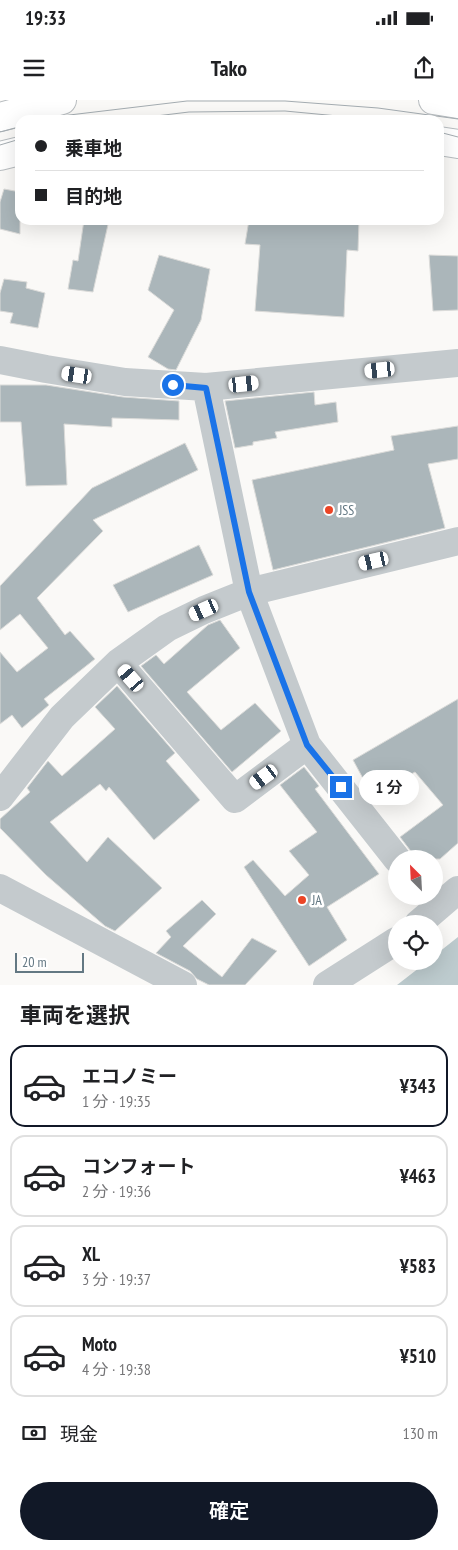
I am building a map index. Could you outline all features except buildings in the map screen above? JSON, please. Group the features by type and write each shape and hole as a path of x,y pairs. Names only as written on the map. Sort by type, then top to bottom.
{"main road":[{"path":"0,117 62,100"},
{"path":"433,100 458,104"},
{"path":"444,142 458,144"},
{"path":"0,156 15,152"}],"street":[{"path":"0,360 46,370 125,382 206,388 458,363"},
{"path":"206,388 249,592 307,745 390,850"},
{"path":"0,797 62,717 118,663 167,628 249,592 458,541"},
{"path":"118,663 235,799 307,745"},
{"path":"0,888 183,985"},
{"path":"327,985 388,946"}],"shaded area":[{"path":"458,937 458,985 397,985 416,970 443,970 443,949"}],"tram line":[{"path":"69,115 187,101 285,101 378,108 429,115"},
{"path":"164,115 189,112 285,111 327,115"},
{"path":"444,117 458,119"},
{"path":"0,132 15,128"},
{"path":"444,133 458,137"},
{"path":"0,145 15,140"}],"place":[{"name":"JSS","path":"329,510"},
{"name":"JA","path":"302,900"}],"route":[{"path":"173,385 206,388 249,592 307,745 341,787"}]}
